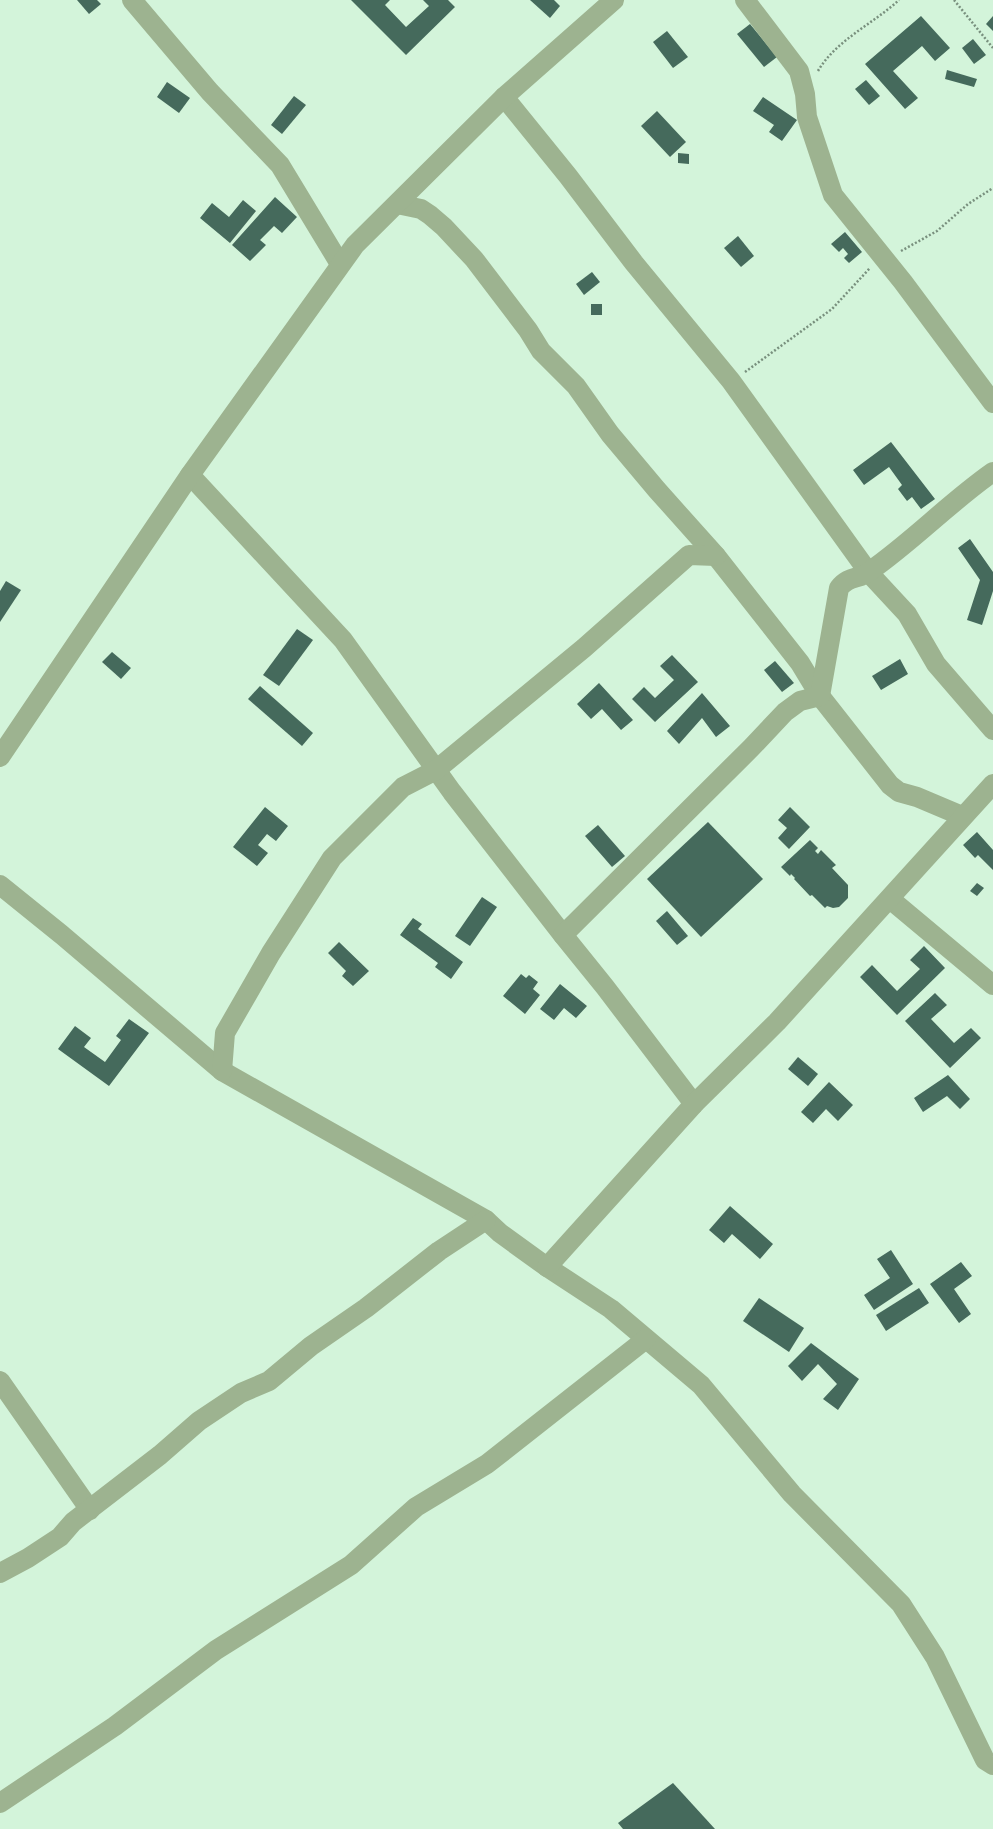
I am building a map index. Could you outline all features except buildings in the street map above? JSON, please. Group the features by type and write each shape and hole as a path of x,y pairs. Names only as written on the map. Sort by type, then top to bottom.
{"street":[{"path":"132,0 210,92 280,165 340,264"},
{"path":"0,757 190,475 355,245 504,97 614,0"},
{"path":"745,0 799,72 805,94 807,117 834,195 993,403"},
{"path":"504,97 568,176 639,269 732,381 869,573 907,614 936,664 993,730"},
{"path":"397,204 421,209 430,215 444,227 474,259 528,330 541,351 576,386 610,434 657,490 716,556 800,663 820,696 895,789 899,792 917,797 962,816"},
{"path":"820,696 839,588 845,581 869,573 973,486 993,472"},
{"path":"190,475 343,640 436,770 694,1104"},
{"path":"222,1071 225,1033 271,953 332,858 403,788 436,770 584,648 690,555 716,556"},
{"path":"563,935 751,748 785,712 800,701 820,696"},
{"path":"547,1267 694,1104 777,1022 890,899 962,816 993,784"},
{"path":"0,885 68,940 222,1071 486,1220 500,1233 547,1267 611,1309 701,1386 792,1494 901,1604 935,1657 985,1760 993,1765"},
{"path":"890,899 993,985"},
{"path":"0,1573 28,1558 60,1537 73,1522 160,1455 199,1421 241,1393 269,1381 311,1346 366,1308 439,1251 486,1220"},
{"path":"0,1803 115,1726 216,1650 351,1565 416,1507 487,1464 646,1338"},
{"path":"0,1381 90,1510"}],"path":[{"path":"805,94 823,62 866,23 889,9 899,0"},
{"path":"954,0 993,48"},
{"path":"732,381 832,308 882,256 903,251 937,231 968,204 993,188"}]}
